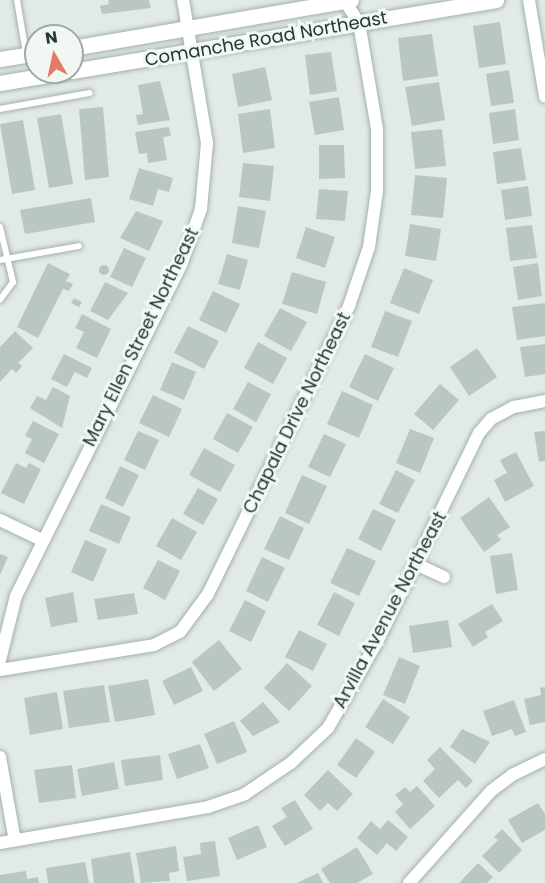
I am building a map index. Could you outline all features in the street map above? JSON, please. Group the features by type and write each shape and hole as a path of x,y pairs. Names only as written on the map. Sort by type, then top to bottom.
{"street":[{"name":"Mary Ellen Street Northeast","path":"0,660 16,596 194,233 205,188 207,155 183,0"},
{"name":"Comanche Road Northeast","path":"84,46 188,30 346,0"},
{"name":"Chapala Drive Northeast","path":"0,670 154,645 180,632 208,594 349,306 369,247 377,191 377,129 360,23 346,0"},
{"name":"Comanche Road Northeast","path":"84,69 496,0"},
{"path":"529,0 545,98"},
{"path":"0,59 24,55"},
{"path":"0,83 24,79"},
{"name":"Arvilla Avenue Northeast","path":"0,843 208,807 245,794 292,762 328,728 377,642 479,433 492,419 514,407 545,401"},
{"path":"0,520 42,540"},
{"path":"416,564 444,577"},
{"path":"0,757 15,841"},
{"path":"409,883 491,791 512,775 545,759"}],"lane":[{"path":"17,0 24,27"},
{"path":"0,109 90,93"},
{"path":"0,226 13,282 0,300"},
{"path":"0,260 79,246"}],"building":[{"path":"108,0 149,0 151,8 102,14 100,6 109,4"},
{"path":"500,22 506,64 479,68 473,26"},
{"path":"432,34 438,76 403,81 398,38"},
{"path":"331,52 337,91 310,95 305,55"},
{"path":"265,67 272,100 238,107 232,74"},
{"path":"509,70 514,103 491,106 486,74"},
{"path":"160,81 170,120 138,125 136,115 143,114 138,85"},
{"path":"439,82 445,120 412,126 405,87"},
{"path":"339,97 344,130 315,135 309,102"},
{"path":"103,107 109,177 85,180 79,109"},
{"path":"270,109 275,148 243,153 238,114"},
{"path":"515,109 519,140 493,144 489,113"},
{"path":"61,114 73,184 49,188 37,118"},
{"path":"23,120 35,190 12,194 0,124"},
{"path":"169,127 171,136 163,137 167,160 148,163 147,153 139,154 135,132"},
{"path":"442,129 446,166 415,169 411,132"},
{"path":"319,145 344,145 345,178 319,179"},
{"path":"521,148 526,180 497,184 493,152"},
{"path":"243,163 274,166 270,201 239,197"},
{"path":"139,168 173,178 169,192 158,189 153,206 129,199"},
{"path":"415,175 447,178 443,218 411,215"},
{"path":"528,186 532,216 505,220 501,190"},
{"path":"319,189 348,191 345,221 316,219"},
{"path":"91,198 95,222 25,234 20,210"},
{"path":"238,206 266,211 259,248 232,243"},
{"path":"136,211 163,221 149,251 120,238"},
{"path":"410,224 441,229 436,261 405,256"},
{"path":"532,225 537,258 510,261 506,228"},
{"path":"306,227 335,237 325,268 296,258"},
{"path":"124,248 146,258 132,287 110,277"},
{"path":"227,254 248,260 240,290 218,284"},
{"path":"48,263 70,274 66,281 73,284 69,291 63,289 38,338 17,327"},
{"path":"538,263 542,296 518,300 513,267"},
{"path":"104,265 108,266 108,274 104,275 100,274 99,270 100,266"},
{"path":"404,268 433,280 419,314 390,303"},
{"path":"292,272 326,282 317,314 282,304"},
{"path":"105,282 128,293 108,320 90,311"},
{"path":"213,291 240,304 226,333 199,320"},
{"path":"74,298 82,302 79,307 71,303"},
{"path":"545,303 545,336 517,340 512,307"},
{"path":"280,308 307,322 291,351 264,336"},
{"path":"385,311 412,321 398,357 371,347"},
{"path":"82,314 111,329 97,358 76,348 84,332 75,328"},
{"path":"188,326 219,341 204,369 174,353"},
{"path":"15,331 33,348 18,363 22,366 16,373 12,369 0,382 0,347"},
{"path":"258,342 287,358 273,384 244,368"},
{"path":"545,344 545,374 525,377 520,347"},
{"path":"477,348 497,377 469,396 450,367"},
{"path":"64,354 92,368 87,378 75,372 67,387 51,379"},
{"path":"365,354 394,368 378,401 349,387"},
{"path":"172,362 196,372 184,400 160,390"},
{"path":"248,382 271,394 256,422 233,409"},
{"path":"440,384 459,400 433,430 414,414"},
{"path":"53,387 70,396 62,428 30,408 37,396 46,400"},
{"path":"342,391 373,405 359,438 327,424"},
{"path":"153,395 182,409 169,437 139,423"},
{"path":"227,413 253,427 238,453 213,439"},
{"path":"33,421 59,434 44,463 25,453 32,439 25,436"},
{"path":"410,429 434,438 420,473 396,463"},
{"path":"138,431 159,440 145,470 124,460"},
{"path":"545,431 545,461 539,462 534,432"},
{"path":"324,434 346,444 330,477 308,467"},
{"path":"204,448 235,465 220,492 189,475"},
{"path":"516,452 534,486 505,502 494,480 507,473 500,460"},
{"path":"16,463 26,468 29,463 41,469 24,504 1,493"},
{"path":"120,466 139,475 123,507 105,498"},
{"path":"396,470 415,480 398,513 379,504"},
{"path":"302,475 327,486 309,524 285,513"},
{"path":"198,488 218,499 203,525 183,514"},
{"path":"489,497 510,527 497,535 501,540 484,552 460,518"},
{"path":"101,504 131,517 119,544 89,531"},
{"path":"373,509 396,520 381,551 358,539"},
{"path":"280,516 304,528 289,560 264,549"},
{"path":"172,518 197,532 181,560 156,546"},
{"path":"85,540 107,549 93,582 71,572"},
{"path":"347,548 376,561 359,596 330,583"},
{"path":"512,553 518,590 496,594 490,556"},
{"path":"0,554 8,557 0,575"},
{"path":"262,557 285,568 268,602 246,591"},
{"path":"158,560 180,571 165,600 143,588"},
{"path":"73,592 78,622 51,627 45,598"},
{"path":"334,592 355,603 339,636 317,625"},
{"path":"134,593 138,614 98,620 94,599"},
{"path":"245,600 266,611 251,642 229,631"},
{"path":"492,604 503,621 485,632 488,637 473,647 458,624"},
{"path":"448,620 452,647 413,653 409,626"},
{"path":"299,630 327,644 313,671 285,657"},
{"path":"219,640 242,669 214,691 192,662"},
{"path":"399,657 420,666 405,704 383,695"},
{"path":"287,663 312,686 289,711 264,688"},
{"path":"191,667 203,691 174,705 162,681"},
{"path":"148,679 155,715 115,722 108,686"},
{"path":"104,685 110,722 69,728 63,691"},
{"path":"545,687 545,722 530,725 524,699 541,695 540,688"},
{"path":"57,692 63,729 30,735 24,698"},
{"path":"383,699 410,717 393,744 365,727"},
{"path":"514,700 526,732 515,736 512,729 492,736 483,711"},
{"path":"263,702 280,722 253,736 240,721"},
{"path":"234,721 247,752 217,764 204,734"},
{"path":"462,729 490,742 475,764 450,747"},
{"path":"356,738 375,752 356,778 337,765"},
{"path":"200,744 209,768 177,779 168,754"},
{"path":"440,747 473,781 466,788 458,780 439,798 423,781 435,769 427,760"},
{"path":"160,755 163,780 125,786 121,760"},
{"path":"114,762 119,789 82,796 77,769"},
{"path":"72,765 76,798 39,803 34,770"},
{"path":"328,770 353,794 337,811 328,803 320,811 304,795"},
{"path":"417,786 435,806 410,829 395,812 403,804 395,795 405,787 410,792"},
{"path":"295,800 313,829 285,846 272,826 287,817 281,808"},
{"path":"538,803 545,814 545,830 522,843 508,820"},
{"path":"388,820 408,837 396,851 387,843 377,855 357,838 371,821 380,829"},
{"path":"258,825 267,847 237,860 228,838"},
{"path":"502,829 522,850 499,873 482,856 498,840 494,837"},
{"path":"215,841 220,876 187,881 183,857 201,854 200,843"},
{"path":"176,846 179,871 169,873 170,881 141,883 136,853"},
{"path":"357,847 373,874 357,883 330,883 321,869"},
{"path":"130,852 135,883 94,883 91,859"},
{"path":"85,862 89,883 48,883 46,868"},
{"path":"478,863 493,877 487,883 459,883"},
{"path":"26,871 27,879 38,877 39,883 0,883 0,875"},
{"path":"318,873 323,883 297,883"}]}
